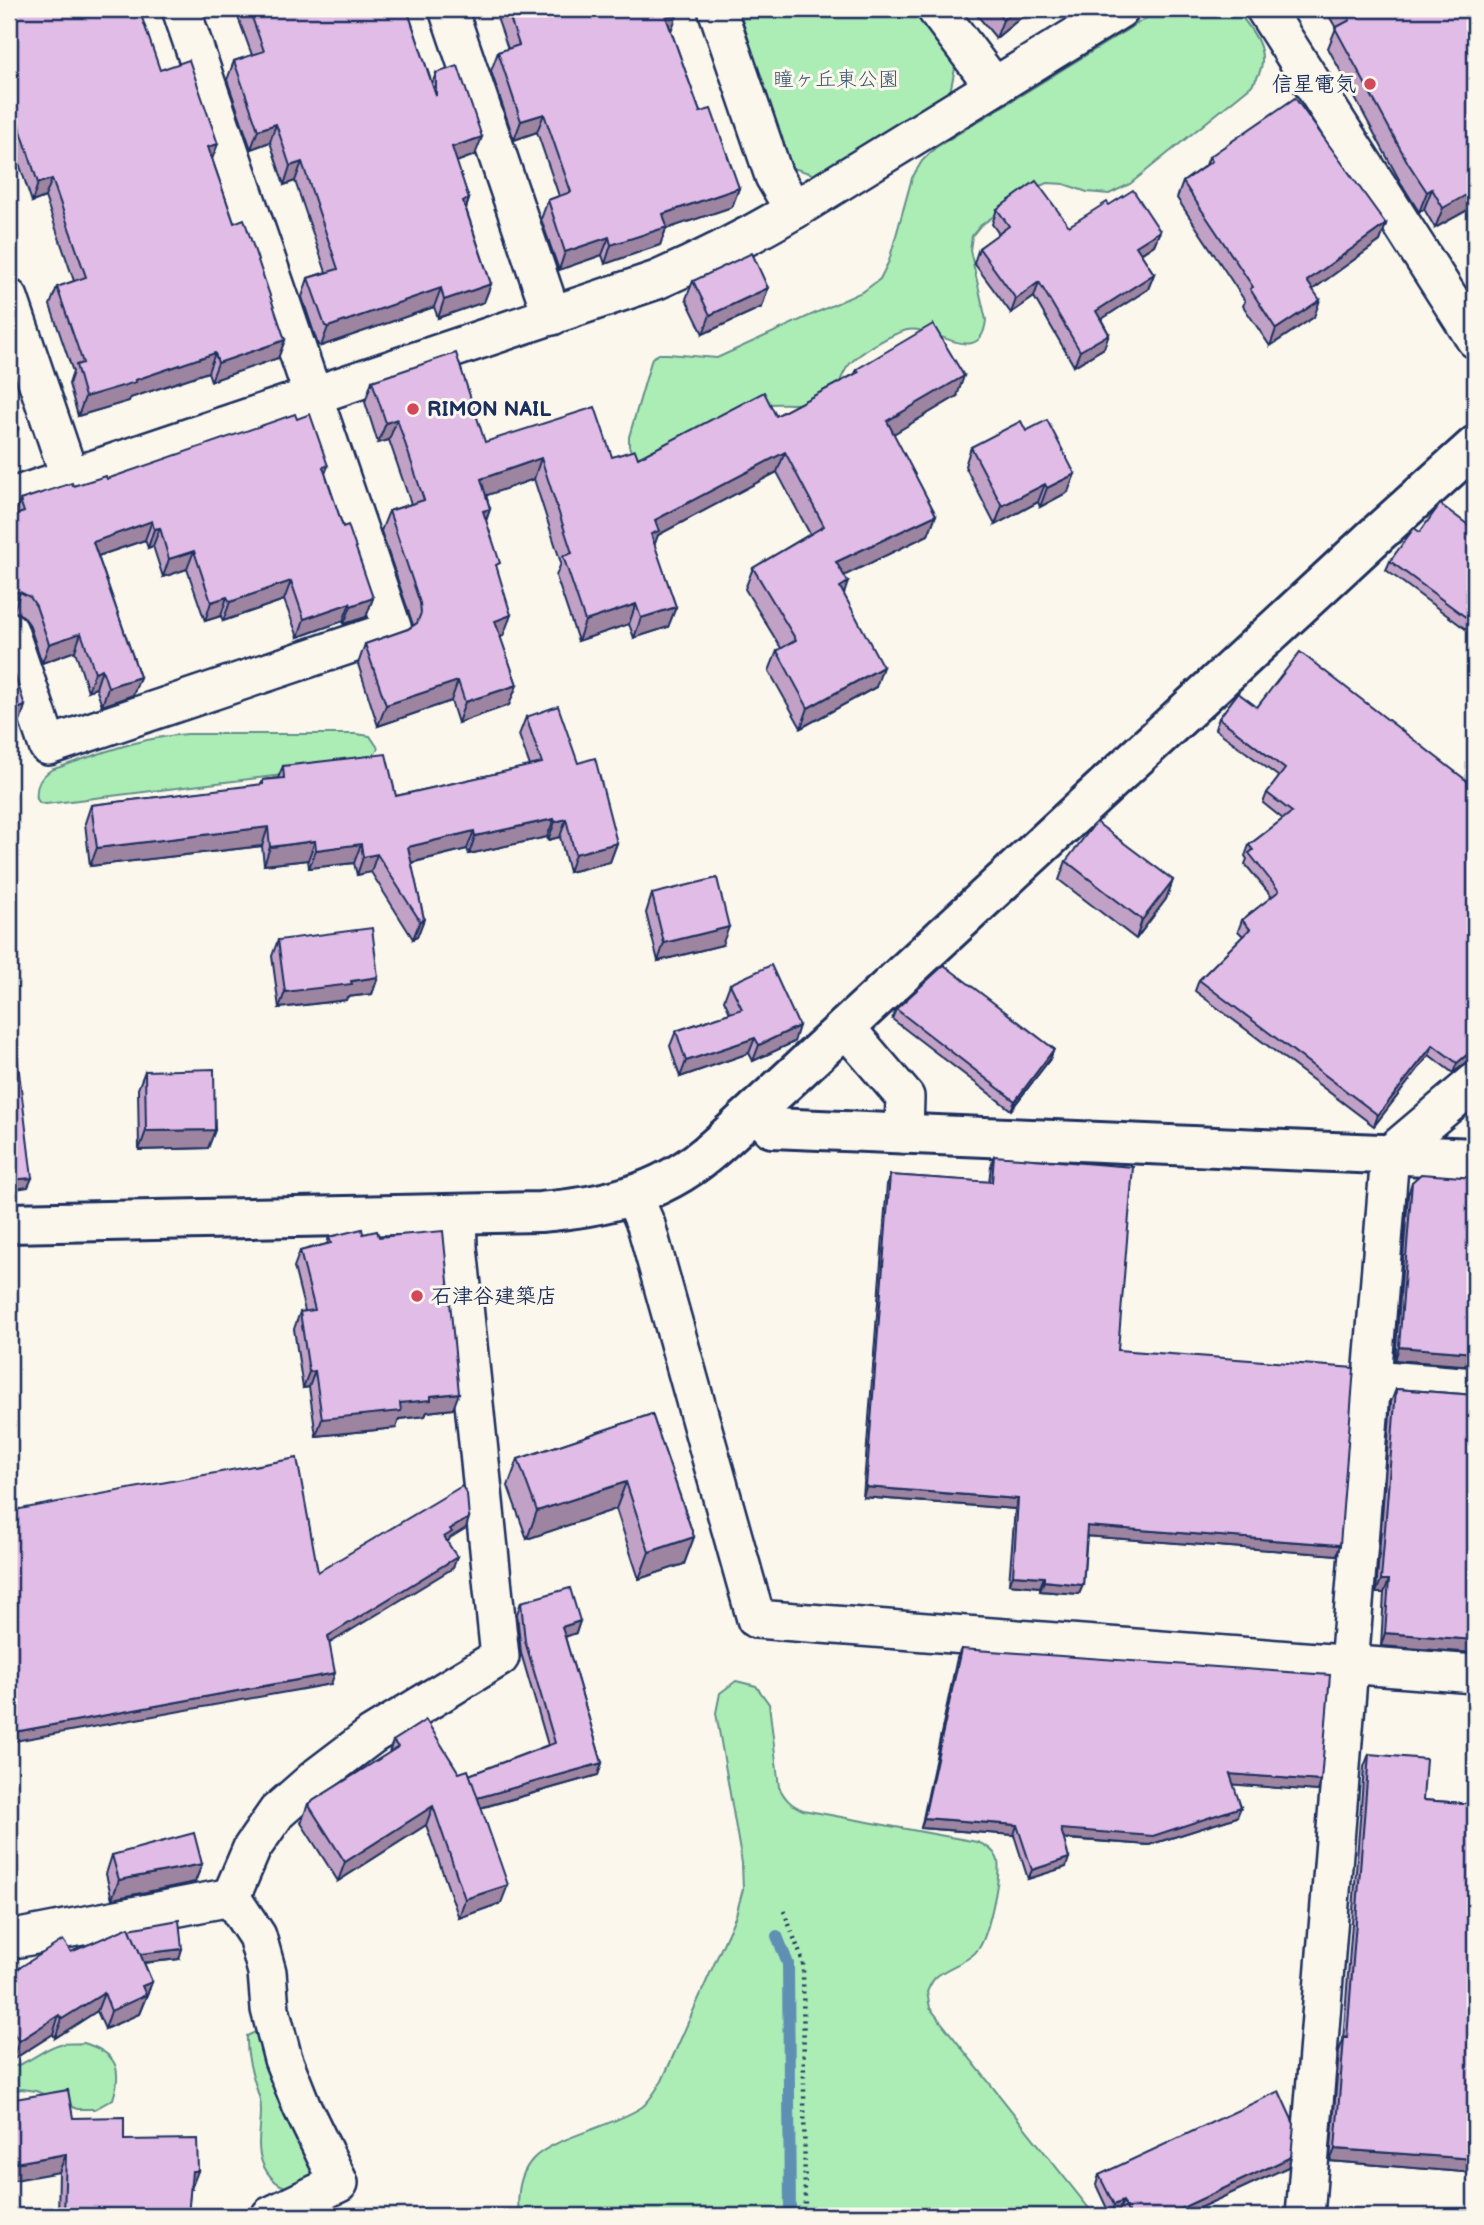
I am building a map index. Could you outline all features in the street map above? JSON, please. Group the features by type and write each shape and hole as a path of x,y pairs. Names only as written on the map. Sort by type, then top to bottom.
{"street":[{"path":"9,631 48,746 393,630 181,9"},
{"path":"448,9 552,316"},
{"path":"717,9 774,176 794,210"},
{"path":"936,9 994,86"},
{"path":"9,498 657,280 745,239 1120,9"},
{"path":"1265,9 1475,339"},
{"path":"9,298 70,478"},
{"path":"9,1223 584,1209 633,1195 668,1180 705,1156 756,1110 1475,446"},
{"path":"845,1027 905,1097 904,1133"},
{"path":"1305,2216 1390,1154 1475,1082"},
{"path":"756,1110 772,1128 1475,1158"},
{"path":"633,1195 646,1225 756,1619 1475,1675"},
{"path":"231,1897 252,1848 277,1812 287,1803 372,1735 500,1657 458,1247 457,1214"},
{"path":"1371,1379 1475,1387"},
{"path":"9,1940 231,1897"},
{"path":"231,1897 257,1936 267,1972 271,2009 283,2059 302,2107 339,2183 270,2216"}],"path":[{"path":"784,1911 803,1962 805,2216"}],"green space":[{"name":"瞳ヶ丘東公園","path":"736,9 913,9 956,64 950,92 815,175 790,167"},
{"path":"1161,9 1235,9 1250,27 1260,46 1262,66 1258,76 1251,86 1130,184 1109,194 1048,183 1033,188 980,226 972,236 970,250 986,320 982,335 975,342 954,342 918,330 900,332 859,355 848,366 834,392 826,400 805,404 755,405 643,459 633,456 629,437 652,358 659,354 668,354 717,358 864,291 880,279 889,261 912,178 922,161 935,148"},
{"path":"188,734 356,734 370,736 378,748 371,761 356,766 46,804 37,799 40,782 51,770 135,743"},
{"path":"736,1681 756,1686 769,1704 779,1787 795,1806 803,1810 977,1842 989,1848 995,1855 998,1876 983,1941 970,1957 934,1980 927,1992 930,2008 1095,2216 519,2216 520,2186 533,2159 555,2144 630,2114 650,2098 662,2081 736,1915 743,1889 742,1863 716,1713 720,1693"},
{"path":"255,2032 265,2035 317,2172 310,2182 300,2187 280,2185 267,2172 262,2161 259,2148 261,2107 247,2045 247,2036"},
{"path":"84,2043 103,2052 114,2063 117,2079 113,2099 95,2109 77,2109 36,2091 9,2091 9,2064 12,2067 18,2065 60,2044"}],"building":[{"path":"9,9 139,9 160,70 189,60 218,144 208,147 234,223 244,219 285,340 218,363 215,353 135,380 136,382 85,397 76,365 83,363 57,287 86,277 52,179 38,183 9,94"},
{"path":"249,9 407,9 436,96 436,73 458,66 482,137 452,147 469,199 463,201 491,284 444,300 441,288 325,326 308,278 338,269 302,162 290,166 276,124 258,130 234,61 264,51"},
{"path":"507,9 677,9 678,13 666,17 700,112 711,109 739,188 663,214 667,227 611,245 609,237 565,252 548,200 571,192 544,114 521,121 498,52 519,45"},
{"path":"994,9 1016,9 1003,20"},
{"path":"1344,9 1475,9 1475,190 1443,208 1432,189 1427,192 1408,163 1335,28 1350,20"},
{"path":"1295,98 1386,224 1307,281 1320,300 1276,329 1250,289 1253,287 1183,182 1212,161 1209,157"},
{"path":"1036,181 1069,226 1107,202 1109,205 1133,190 1160,231 1136,246 1154,274 1096,311 1109,334 1080,351 1039,282 1016,299 979,248 1009,226 997,209"},
{"path":"752,253 768,288 710,315 693,281"},
{"path":"933,324 964,376 887,421 936,515 836,562 848,582 840,587 883,667 808,708 777,651 796,640 753,568 824,526 785,452 655,520 659,531 651,534 676,607 641,618 636,604 585,621 563,556 572,553 541,458 481,479 490,509 483,511 500,563 496,565 511,615 495,621 517,685 465,702 458,681 386,705 365,644 408,629 417,623 421,613 389,511 424,500 397,419 386,423 372,381 456,353 485,442 595,407 612,457 635,450 638,458 764,392 776,416 859,372 857,369"},
{"path":"9,403 18,429 9,432"},
{"path":"295,414 297,419 310,414 328,466 323,467 343,527 348,525 373,598 304,619 291,581 230,602 227,597 211,602 194,551 169,559 160,528 154,529 152,521 93,542 140,677 108,687 102,669 95,672 81,633 49,644 36,606 30,597 20,592 9,593 9,517 24,512 20,500 72,483 73,486 106,476 107,479"},
{"path":"1047,420 1075,474 1047,488 1045,484 1002,506 971,447 1021,421 1026,431"},
{"path":"1440,504 1475,530 1475,624 1390,561 1414,528 1420,532"},
{"path":"1300,652 1475,787 1475,1048 1457,1063 1433,1045 1378,1115 1199,980 1250,929 1242,920 1279,891 1249,853 1253,850 1249,845 1292,812 1267,793 1285,769 1219,718 1238,693 1257,707"},
{"path":"9,657 25,706 9,712"},
{"path":"558,706 578,763 595,758 617,843 575,854 566,819 555,822 554,819 475,836 474,831 408,847 424,919 420,921 377,854 363,857 361,844 316,850 315,841 270,847 268,827 97,848 91,805 263,784 263,780 284,778 283,766 386,754 396,796 542,763 526,717"},
{"path":"1096,822 1173,880 1142,920 1066,861"},
{"path":"717,878 729,927 664,943 652,894"},
{"path":"372,928 378,977 351,981 352,984 285,992 278,940"},
{"path":"771,965 799,1026 759,1045 755,1038 686,1061 676,1031 742,1009 730,984"},
{"path":"944,965 1054,1049 1015,1101 896,1009"},
{"path":"9,990 32,1178 9,1180"},
{"path":"214,1069 215,1130 146,1131 145,1071"},
{"path":"994,1156 1133,1167 1118,1350 1354,1368 1340,1545 1087,1526 1083,1585 1044,1581 1044,1577 1013,1575 1018,1499 866,1487 890,1175 992,1182"},
{"path":"1421,1174 1475,1178 1475,1353 1399,1347 1412,1182"},
{"path":"362,1229 363,1234 377,1231 379,1237 443,1231 459,1393 431,1396 431,1400 400,1403 401,1411 322,1419 315,1371 309,1372 300,1312 315,1310 300,1251 331,1243 329,1237"},
{"path":"1396,1389 1475,1395 1475,1640 1385,1633 1389,1580 1381,1580"},
{"path":"652,1414 694,1537 649,1552 626,1482 537,1511 518,1459"},
{"path":"297,1458 318,1572 462,1486 467,1494 469,1518 450,1529 452,1532 444,1537 457,1557 328,1636 335,1673 9,1733 9,1511"},
{"path":"570,1588 580,1621 562,1627 602,1763 477,1798 469,1775 555,1743 525,1641 521,1602"},
{"path":"961,1649 1330,1675 1321,1781 1230,1774 1241,1807 1153,1836 1061,1829 1069,1858 1032,1870 1017,1825 924,1818"},
{"path":"426,1720 459,1773 468,1770 508,1885 465,1899 433,1806 345,1862 308,1804 398,1747 393,1741"},
{"path":"1369,1754 1426,1759 1423,1800 1475,1804 1475,2159 1335,2149 1344,2038 1347,2038"},
{"path":"194,1833 202,1864 119,1880 112,1855"},
{"path":"179,1920 182,1949 140,1954 129,1929"},
{"path":"129,1927 152,1982 142,1986 146,1995 111,2011 104,1993 62,2019 59,2015 19,2041 9,2026 9,1966 12,1964 16,1970 63,1940 71,1952"},
{"path":"68,2090 73,2118 124,2117 124,2140 197,2139 198,2171 192,2171 188,2216 64,2216 66,2154 9,2164 9,2100"},
{"path":"1279,2091 1294,2124 1291,2157 1165,2216 1130,2216 1123,2201 1114,2205 1099,2175"}],"waterway":[{"path":"777,1936 788,1964 790,2216"}],"place":[{"name":"信星電気","path":"1370,84"},
{"name":"RIMON NAIL","path":"413,409"},
{"name":"石津谷建築店","path":"417,1296"}]}
